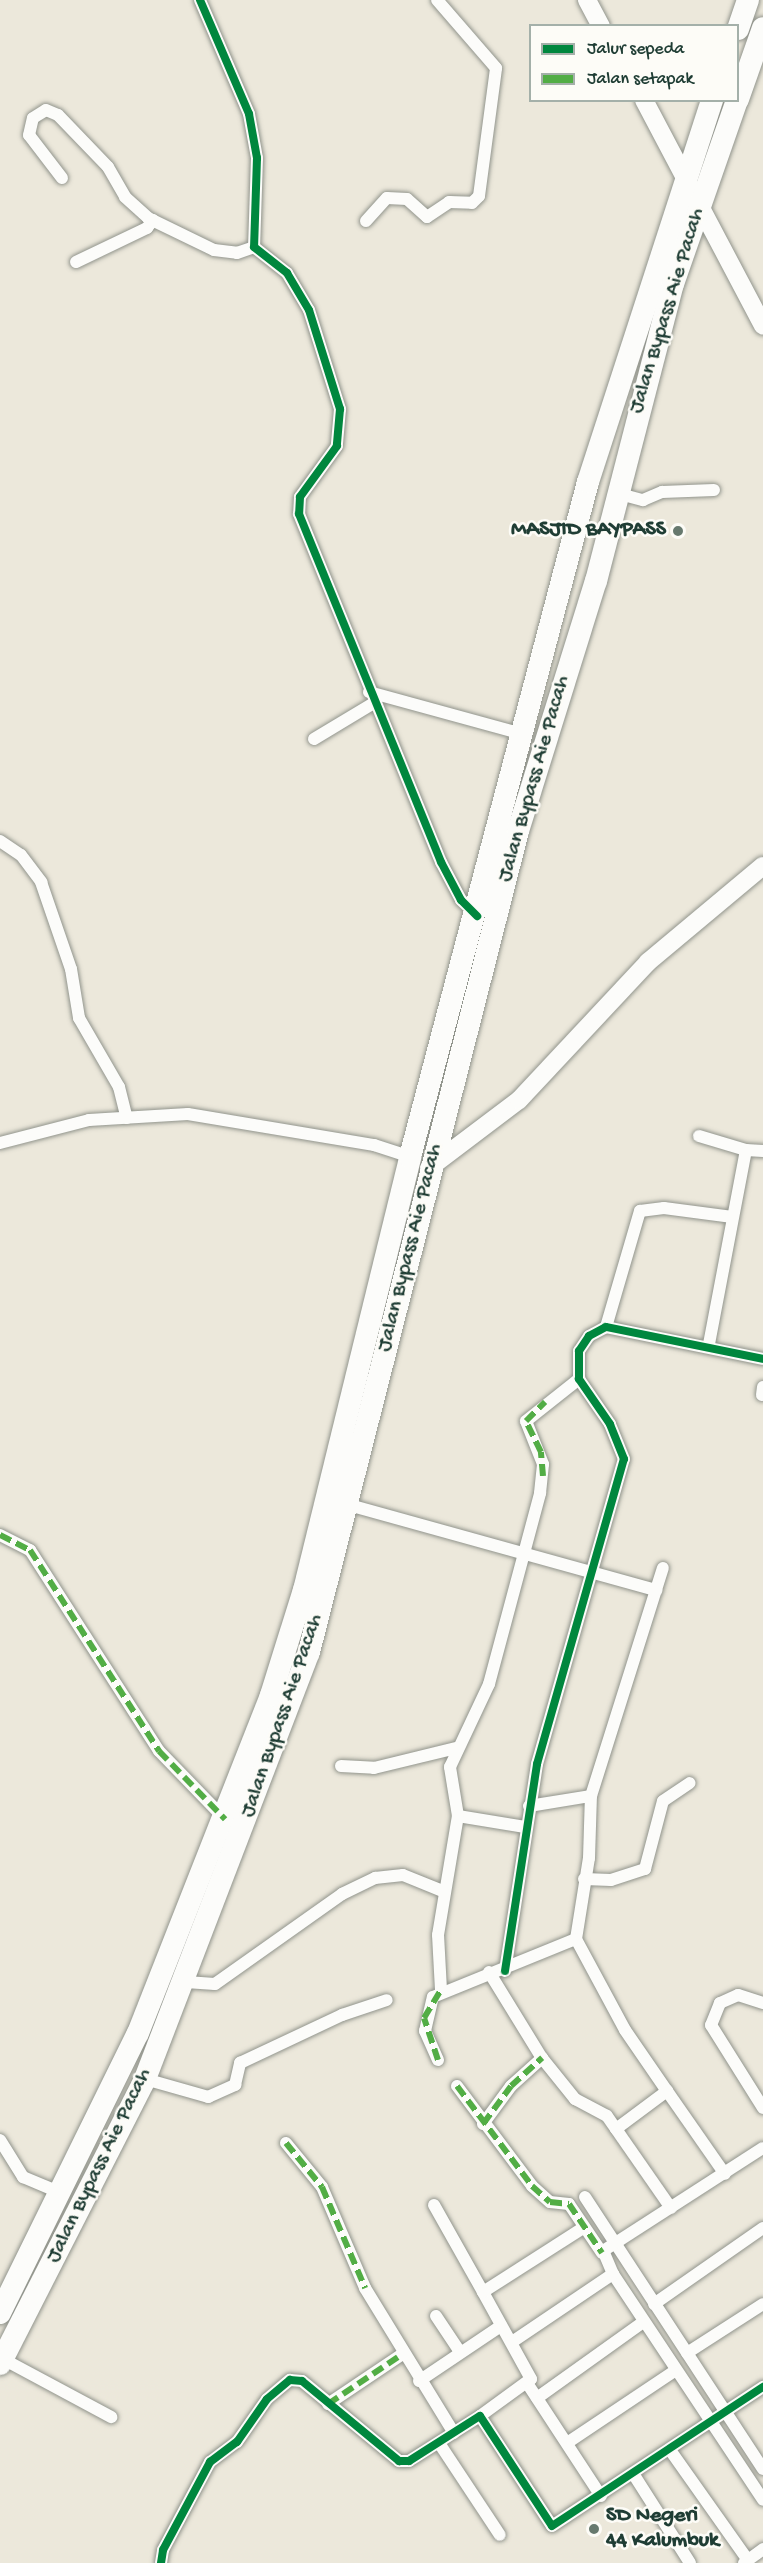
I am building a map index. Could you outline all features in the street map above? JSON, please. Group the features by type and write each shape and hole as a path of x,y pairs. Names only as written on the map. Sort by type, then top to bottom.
{"highway":[{"path":"739,26 748,0"},
{"name":"Jalan Bypass Aie Pacah","path":"739,94 763,28"},
{"path":"0,2313 61,2193 116,2077 225,1819 304,1590 420,1162 477,916 591,471 686,173 711,102"},
{"name":"Jalan Bypass Aie Pacah","path":"2,2361 145,2079 186,1982 309,1652 349,1505 420,1162 518,831 596,581 614,496 701,202 736,102"},
{"path":"116,2077 145,2079"}],"street":[{"path":"200,0 249,114 257,158 254,248"},
{"path":"366,221 387,198 407,200 427,217 449,202 472,203 479,196 496,68 437,0"},
{"path":"588,0 601,24"},
{"path":"645,102 686,173 763,326"},
{"path":"63,178 29,135 33,118 46,110 58,115 108,167 132,205 153,220 214,250 237,253 254,248"},
{"path":"76,262 147,228 153,220"},
{"path":"254,248 287,273 309,310 340,409 337,446 300,497 299,514 371,698 450,881 477,916"},
{"path":"614,496 618,490 643,500 662,492 714,490"},
{"path":"314,739 371,698 523,734"},
{"path":"0,841 21,855 41,882 71,969 79,1018 119,1087 127,1118"},
{"path":"1,1140 56,1125 188,1114 374,1145 420,1162 519,1100 648,962 763,866"},
{"path":"699,1136 746,1150 763,1151"},
{"path":"709,1344 746,1150"},
{"path":"606,1327 640,1211 664,1208 732,1217"},
{"path":"505,1971 529,1806 624,1459 610,1424 579,1379 579,1352 589,1336 606,1327 709,1344 763,1359"},
{"path":"441,1990 437,1959 445,1892 458,1816 450,1767 456,1748 478,1716 525,1554 543,1464 526,1421 579,1379"},
{"path":"349,1505 656,1590"},
{"path":"0,1535 30,1550 159,1751 225,1819"},
{"path":"663,1568 591,1796 576,1939 625,2030 725,2174"},
{"path":"340,1766 374,1768 456,1748"},
{"path":"584,1879 611,1880 645,1869 663,1801 690,1783"},
{"path":"529,1806 591,1796"},
{"path":"458,1816 525,1827"},
{"path":"186,1982 215,1984 333,1900 375,1878 403,1875 445,1892"},
{"path":"438,2060 424,2018 441,1990 489,1972 505,1971 576,1939"},
{"path":"489,1972 542,2058 575,2099 602,2111 671,2208"},
{"path":"763,2003 738,1995 720,2003 711,2025 763,2108"},
{"path":"145,2079 208,2097 235,2085 240,2063 342,2015 387,2000"},
{"path":"483,2124 511,2086 542,2058"},
{"path":"457,2086 483,2124 532,2186 550,2202 569,2204 602,2253 643,2322 763,2500"},
{"path":"616,2129 667,2091"},
{"path":"0,2140 23,2177 61,2193"},
{"path":"286,2143 322,2187 365,2288 401,2355 454,2433"},
{"path":"602,2253 763,2148"},
{"path":"585,2197 614,2245 763,2469"},
{"path":"161,2563 163,2550 210,2462 237,2442 277,2386 290,2380 302,2381 399,2461 409,2462 527,2383 531,2376 434,2205"},
{"path":"483,2292 583,2228"},
{"path":"654,2304 763,2228"},
{"path":"512,2342 613,2274"},
{"path":"687,2353 763,2304"},
{"path":"436,2316 460,2352"},
{"path":"537,2398 643,2322"},
{"path":"419,2381 501,2326"},
{"path":"328,2404 401,2355"},
{"path":"2,2361 111,2416"},
{"path":"567,2443 676,2370"},
{"path":"527,2383 601,2496"},
{"path":"480,2416 550,2526 634,2475 763,2387"},
{"path":"439,2443 500,2535"},
{"path":"670,2450 746,2562 763,2549"},
{"path":"634,2475 690,2563"}],"marked path":[{"path":"543,1476 541,1452 526,1421 545,1402"},
{"path":"0,1535 30,1550 159,1751 225,1819"},
{"path":"438,2060 424,2018 441,1990"},
{"path":"483,2124 511,2086 542,2058"},
{"path":"457,2086 532,2186 550,2202 569,2204 602,2253"},
{"path":"286,2143 322,2187 365,2288"},
{"path":"328,2404 401,2355"}],"cycle path":[{"path":"200,0 249,114 257,158 254,247 287,273 309,310 340,409 337,446 300,497 299,514 441,862 461,900 477,916"},
{"path":"505,1971 537,1764 624,1459 610,1424 579,1379 579,1351 589,1336 606,1327 763,1359"},
{"path":"161,2563 163,2550 210,2462 237,2442 267,2399 290,2380 302,2381 399,2461 409,2461 480,2416 552,2526 763,2387"}],"place":[{"name":"MASJID BAYPASS","path":"678,531"},
{"name":"SD Negeri 44 Kalumbuk","path":"594,2529"}]}
